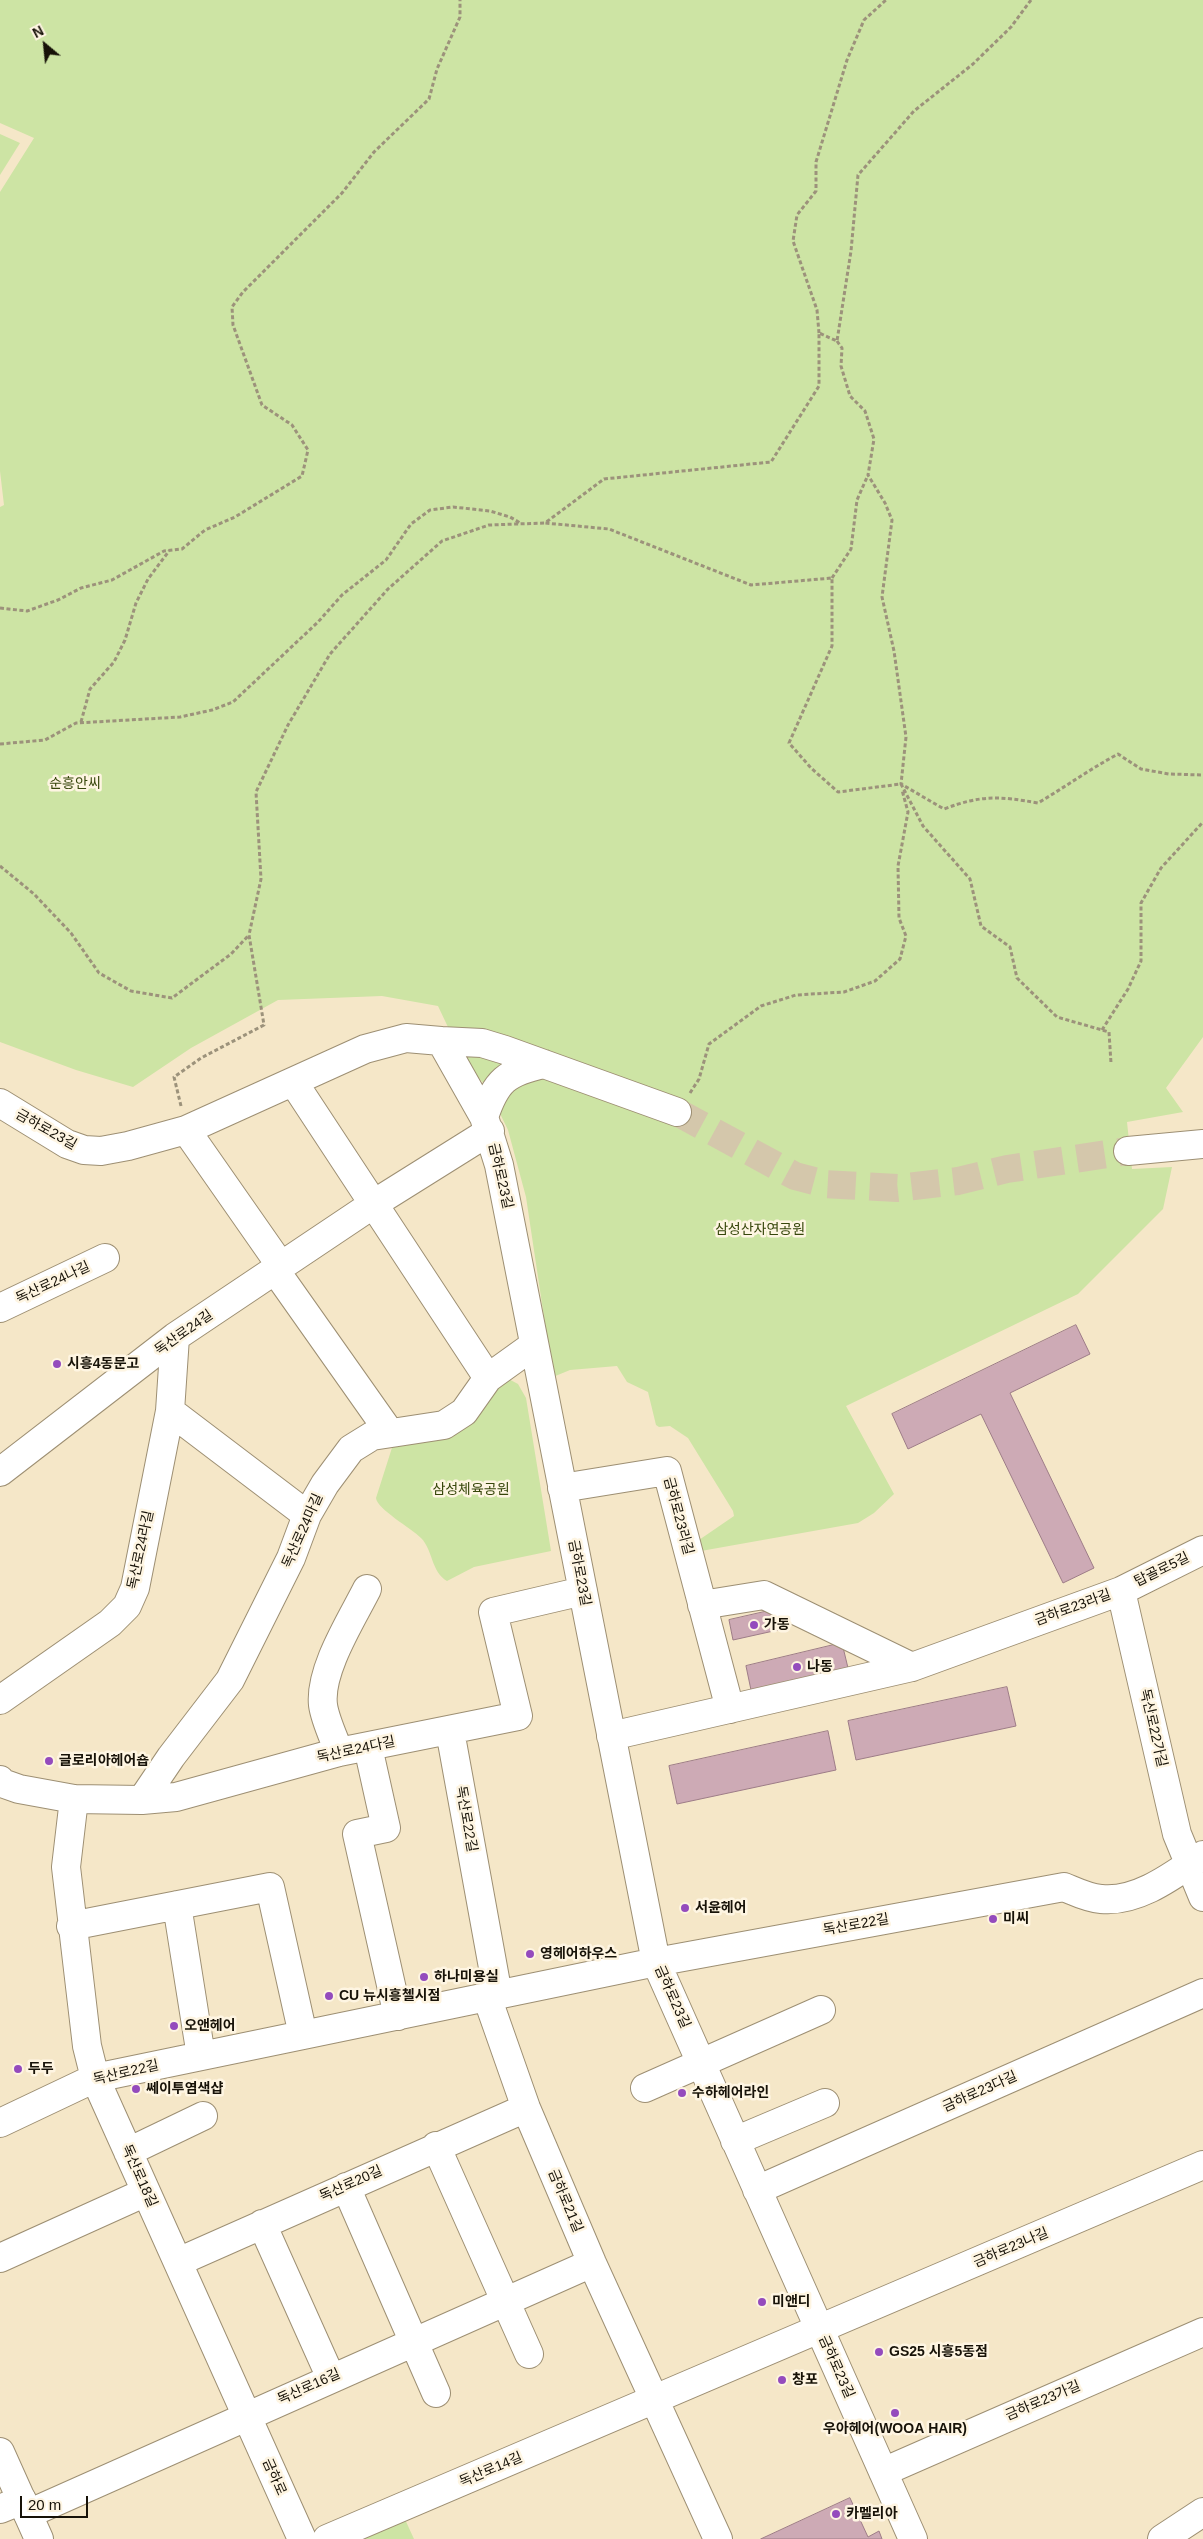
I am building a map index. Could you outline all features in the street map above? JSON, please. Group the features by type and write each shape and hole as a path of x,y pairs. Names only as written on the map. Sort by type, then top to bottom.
{"street":[{"name":"금하로23길","path":"0,1103 68,1144 84,1150 101,1151 128,1146 186,1130 365,1050 406,1038 441,1042 487,1124 499,1165 656,1962 913,2539"},
{"path":"441,1042 482,1043 677,1112"},
{"path":"487,1124 493,1091 502,1080 522,1068 544,1064"},
{"path":"294,1083 375,1203 488,1378"},
{"name":"독산로24길","path":"0,1472 175,1337 375,1203 487,1124"},
{"path":"186,1130 390,1432"},
{"path":"1128,1151 1203,1144"},
{"name":"독산로24나길","path":"0,1308 105,1258"},
{"name":"독산로24라길","path":"0,1700 110,1623 127,1606 135,1588 170,1411 175,1337"},
{"name":"독산로24마길","path":"142,1800 170,1757 230,1680 291,1558 307,1515 325,1484 352,1449 372,1436 444,1425 464,1412 488,1378 534,1345"},
{"path":"170,1411 307,1515"},
{"name":"금하로23라길","path":"562,1488 667,1471 730,1709"},
{"name":"탑골로5길","path":"1121,1590 1203,1550"},
{"path":"339,1752 323,1705 324,1682 337,1648 367,1589"},
{"name":"금하로23라길","path":"611,1736 912,1667 1121,1590"},
{"name":"독산로22가길","path":"1121,1590 1177,1834 1196,1860 1203,1897"},
{"name":"독산로24다길","path":"0,1780 19,1789 74,1799 142,1800 176,1797 339,1752 518,1716 493,1612 583,1591"},
{"path":"702,1605 764,1595 912,1667"},
{"name":"독산로22길","path":"450,1731 493,1996"},
{"path":"368,1747 386,1828 358,1834 398,2016"},
{"name":"독산로18길","path":"74,1799 66,1867 87,2046 95,2078 246,2415"},
{"name":"독산로22길","path":"0,2123 95,2078 656,1962 1064,1887 1102,1899 1123,1897 1155,1886 1196,1860"},
{"path":"72,1926 270,1887 303,2035"},
{"path":"177,1905 201,2056"},
{"name":"금하로23다길","path":"757,2190 1203,1993"},
{"name":"금하로21길","path":"493,1996 526,2108 592,2263 718,2539"},
{"path":"645,2088 821,2010"},
{"path":"736,2141 825,2103"},
{"name":"독산로20길","path":"178,2262 436,2146 526,2108"},
{"path":"128,2152 203,2116"},
{"path":"436,2146 529,2354"},
{"name":"금하로23나길","path":"820,2330 1203,2165"},
{"path":"346,2187 436,2393"},
{"path":"0,2258 146,2192"},
{"path":"262,2224 331,2378"},
{"name":"독산로16길","path":"16,2508 246,2415 592,2263"},
{"path":"654,2400 820,2330"},
{"name":"금하로23가길","path":"883,2472 1203,2332"},
{"name":"독산로14길","path":"327,2539 654,2400"},
{"name":"금하로","path":"246,2415 302,2539"},
{"path":"0,2452 16,2508 39,2539"},
{"path":"1162,2539 1200,2519"}],"path":[{"path":"0,608 27,611 58,600 81,588 112,580 164,551 182,550 205,530 235,517 302,476 308,450 292,425 262,405 233,325 232,307 244,292 342,193 374,152 429,99 437,69 460,17 460,0"},
{"path":"545,523 604,479 771,462 819,386 820,333 817,310 793,241 797,215 816,191 816,162 847,60 864,20 886,0"},
{"path":"837,341 851,250 858,175 914,111 973,64 1011,27 1031,0"},
{"path":"820,333 837,341 842,348 841,366 850,396 865,411 874,439 868,476 856,500 851,549 832,578 832,646 789,743 838,792 901,784 944,809 972,798 1010,798 1038,803 1089,770 1118,754 1142,769 1169,774 1203,775"},
{"path":"677,1112 699,1079 709,1044 761,1006 796,995 844,992 875,981 900,959 906,936 899,918 898,866 908,812 901,784 906,737 894,650 882,597 892,520 885,502 868,476"},
{"path":"0,744 45,740 81,722 180,717 212,710 233,702 318,622 342,595 386,560 411,524 430,510 454,507 490,511 510,517 523,524"},
{"path":"186,1130 174,1076 201,1058 264,1025 249,935 261,879 256,792 288,725 330,654 388,589 442,541 489,525 545,523 609,529 751,585 832,578"},
{"path":"81,722 90,689 114,662 126,640 136,603 148,579 169,551"},
{"path":"901,784 923,826 970,879 981,926 1010,947 1017,978 1057,1017 1109,1032 1111,1063"},
{"path":"1102,1030 1128,989 1141,961 1140,903 1161,868 1203,822"},
{"path":"0,866 34,894 71,933 100,973 131,991 172,998 231,954 249,935"}],"green space":[{"path":"0,0 1203,0 1203,1037 1166,1088 1183,1112 1127,1122 1132,1169 1172,1167 1163,1209 1078,1294 846,1406 894,1494 874,1513 858,1523 701,1551 696,1542 734,1516 733,1511 688,1438 670,1426 659,1427 656,1425 648,1392 627,1382 617,1366 570,1370 553,1377 526,1197 508,1130 487,1087 465,1063 438,1006 382,996 278,1000 191,1048 133,1087 76,1070 0,1042 0,507 4,505 0,471 0,192 34,138 0,123"},
{"path":"0,134 20,143 0,175"},
{"name":"삼성체육공원","path":"503,1376 518,1384 526,1398 551,1551 474,1567 447,1581 438,1572 421,1538 388,1513 376,1498 397,1432 427,1429"},
{"path":"403,2515 414,2539 351,2539"}],"building":[{"path":"1076,1325 1090,1354 1010,1393 1094,1568 1063,1583 981,1414 908,1449 892,1414"},
{"name":"가동","path":"773,1610 778,1630 733,1640 729,1620"},
{"name":"나동","path":"842,1643 848,1668 751,1690 746,1666"},
{"path":"1007,1687 1016,1726 856,1760 848,1721"},
{"path":"828,1731 836,1770 677,1804 669,1766"},
{"name":"카멜리아","path":"850,2498 868,2537 879,2531 882,2539 761,2539"}],"tunnel":[{"path":"677,1112 795,1176 825,1184 897,1188 958,1181 1007,1169 1128,1151"}],"place":[{"name":"시흥4동문고","path":"57,1364"},
{"name":"가동","path":"754,1625"},
{"name":"나동","path":"797,1667"},
{"name":"글로리아헤어숍","path":"49,1761"},
{"name":"서윤헤어","path":"685,1908"},
{"name":"미씨","path":"993,1919"},
{"name":"영헤어하우스","path":"530,1954"},
{"name":"하나미용실","path":"424,1977"},
{"name":"CU 뉴시흥첼시점","path":"329,1996"},
{"name":"오앤헤어","path":"174,2026"},
{"name":"두두","path":"18,2069"},
{"name":"쎄이투염색샵","path":"136,2089"},
{"name":"수하헤어라인","path":"682,2093"},
{"name":"미앤디","path":"762,2302"},
{"name":"GS25 시흥5동점","path":"879,2352"},
{"name":"창포","path":"782,2380"},
{"name":"우아헤어(WOOA HAIR)","path":"895,2413"},
{"name":"카멜리아","path":"836,2514"}],"park label":[{"name":"순흥안씨","path":"75,784"},
{"name":"삼성산자연공원","path":"760,1230"}]}
